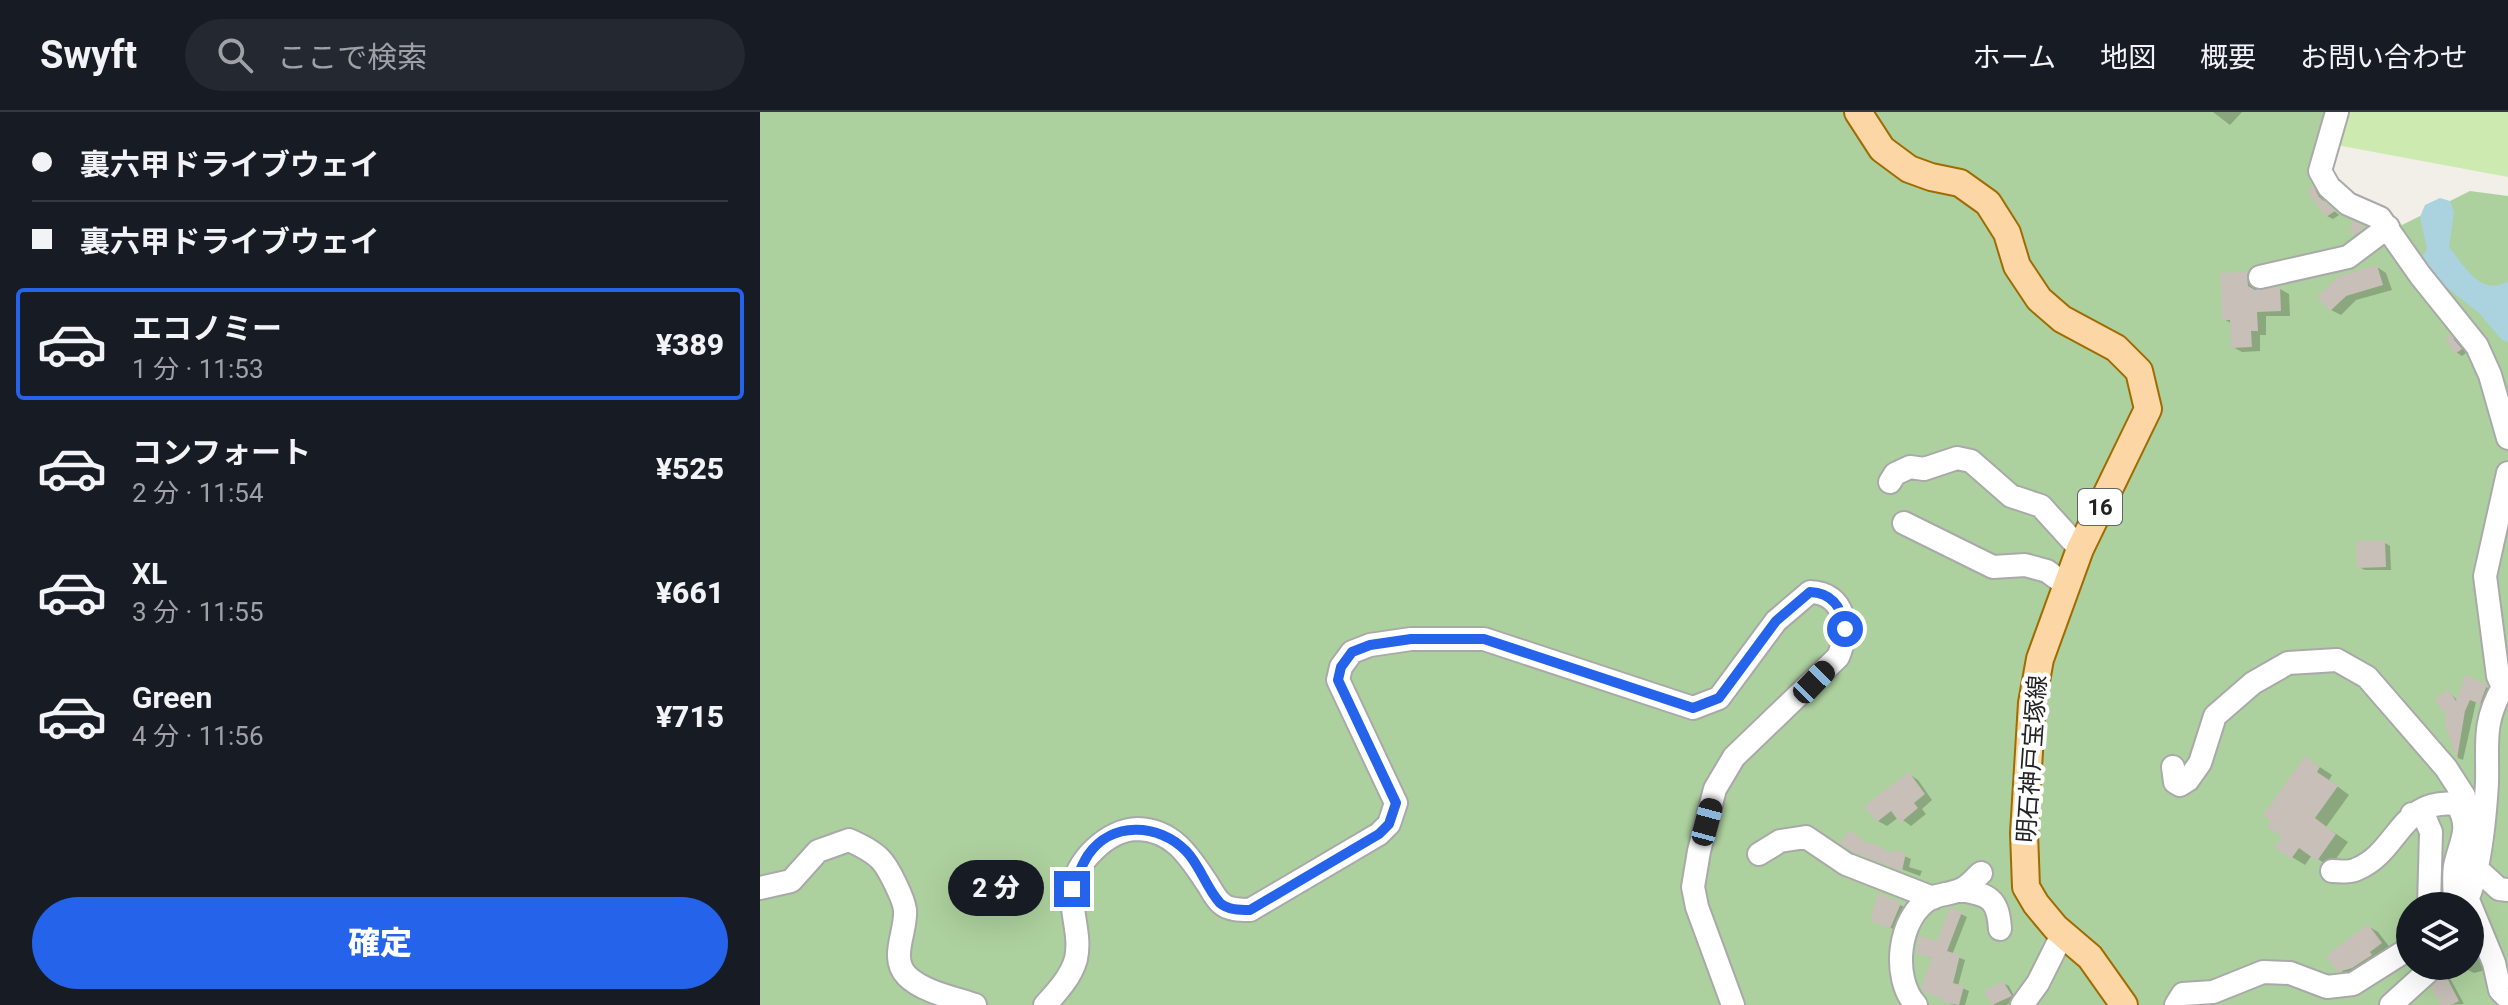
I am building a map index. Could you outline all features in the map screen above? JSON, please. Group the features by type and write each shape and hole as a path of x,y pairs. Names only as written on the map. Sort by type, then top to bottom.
{"main road":[{"name":"明石神戸宝塚線","path":"1858,112 1882,149 1909,169 1960,183 1988,203 2007,233 2017,266 2039,299 2062,319 2116,348 2139,371 2148,409 2080,549 2040,659 2032,703 2024,833 2026,887 2036,904 2090,957 2124,1005"}],"street":[{"path":"2337,112 2320,171 2329,187 2348,204 2380,218 2420,275 2477,346 2490,375 2508,438"},
{"path":"2260,277 2348,257 2388,227"},
{"path":"1890,482 1895,474 1910,467 1924,469 1957,458 1971,461 2011,496 2041,506 2080,549"},
{"path":"2467,892 2481,844 2487,784 2486,740 2491,708 2506,686 2498,676 2485,576 2508,473"},
{"path":"1904,523 1993,567 2025,565 2047,571 2066,585"},
{"path":"1045,1005 1076,960 1078,938 1072,889 1089,853 1109,836 1131,829 1165,834 1187,851 1222,904 1237,910 1250,910 1379,834 1389,824 1396,803 1338,680 1341,667 1352,652 1370,645 1411,639 1484,639 1693,708 1719,698 1776,621 1810,592 1820,593 1837,603 1843,612 1845,643 1838,657 1814,682 1734,757 1715,789 1694,874 1697,907 1733,1005"},
{"path":"2173,767 2175,782 2180,785 2188,780 2200,763 2215,716 2253,683 2288,663 2337,660 2367,677 2446,768 2464,796 2464,839 2455,866 2460,892"},
{"path":"2332,871 2357,870 2377,856 2412,814 2442,802 2457,804 2464,816"},
{"path":"2412,814 2425,818 2431,832 2429,892"},
{"path":"1759,854 1780,841 1806,837 1846,864 1933,898"},
{"path":"760,888 791,881 818,851 849,840 862,846 882,860 905,911 900,940 900,962 904,974 917,984 975,1005"},
{"path":"2475,867 2499,889 2508,890"},
{"path":"1916,1005 1907,992 1900,952 1919,909 1933,898 1961,890 1981,873"},
{"path":"1961,890 1986,895 1999,911 2000,929"},
{"path":"2022,1005 2038,983 2063,933"},
{"path":"2484,944 2494,963 2498,997"},
{"path":"2176,1005 2183,994 2213,992 2263,972 2290,973 2327,987 2353,984 2396,957"},
{"path":"2391,1005 2419,980"}],"green space":[{"path":"760,112 2324,112 2321,171 2402,225 2470,191 2508,196 2508,1005 760,1005"},
{"path":"2342,112 2508,112 2508,177 2331,144"}],"water":[{"path":"2440,198 2450,201 2454,212 2449,247 2467,270 2481,282 2490,285 2508,281 2508,342 2502,340 2479,313 2431,275 2420,260 2427,249 2420,217 2425,205"}],"building":[{"path":"2313,186 2319,197 2335,211 2326,217 2307,191"},
{"path":"2353,221 2365,227 2354,235 2349,231"},
{"path":"2377,265 2383,285 2346,296 2330,311 2317,297 2339,276"},
{"path":"2247,272 2248,286 2255,290 2280,287 2281,311 2257,312 2258,331 2251,331 2252,347 2231,348 2230,320 2222,320 2220,273"},
{"path":"2450,335 2462,349 2455,354 2445,338"},
{"path":"2356,541 2385,541 2386,567 2357,568"},
{"path":"2465,675 2487,685 2480,704 2470,700 2465,711 2457,759 2445,725 2446,714 2434,700 2448,689 2456,701"},
{"path":"2305,756 2320,767 2317,772 2338,786 2315,818 2336,834 2317,861 2299,848 2291,859 2274,847 2282,837 2267,827 2271,821 2263,815"},
{"path":"1909,772 1925,794 1914,803 1918,808 1900,823 1891,811 1877,822 1864,806"},
{"path":"1850,830 1869,845 1871,842 1892,854 1893,850 1906,853 1902,871 1853,852 1840,843"},
{"path":"1878,893 1901,903 1890,929 1870,920"},
{"path":"1950,907 1962,912 1947,951 1960,955 1953,983 1964,986 1959,1005 1942,1002 1943,999 1924,992 1921,988 1932,958 1916,953 1919,936 1937,941"},
{"path":"2368,924 2382,943 2370,952 2372,955 2352,968 2338,972 2326,956"},
{"path":"2439,980 2448,980 2459,1001 2441,1005 2431,987"},
{"path":"2003,981 2012,996 1992,1005 1984,991"}],"route":[{"path":"1072,889 1089,853 1109,836 1131,829 1147,830 1165,834 1187,851 1222,904 1237,910 1250,910 1379,834 1394,816 1396,803 1338,680 1341,667 1352,652 1370,645 1411,639 1484,639 1507,644 1693,708 1719,698 1776,621 1810,592 1820,593 1837,603 1843,612 1845,629"}]}
